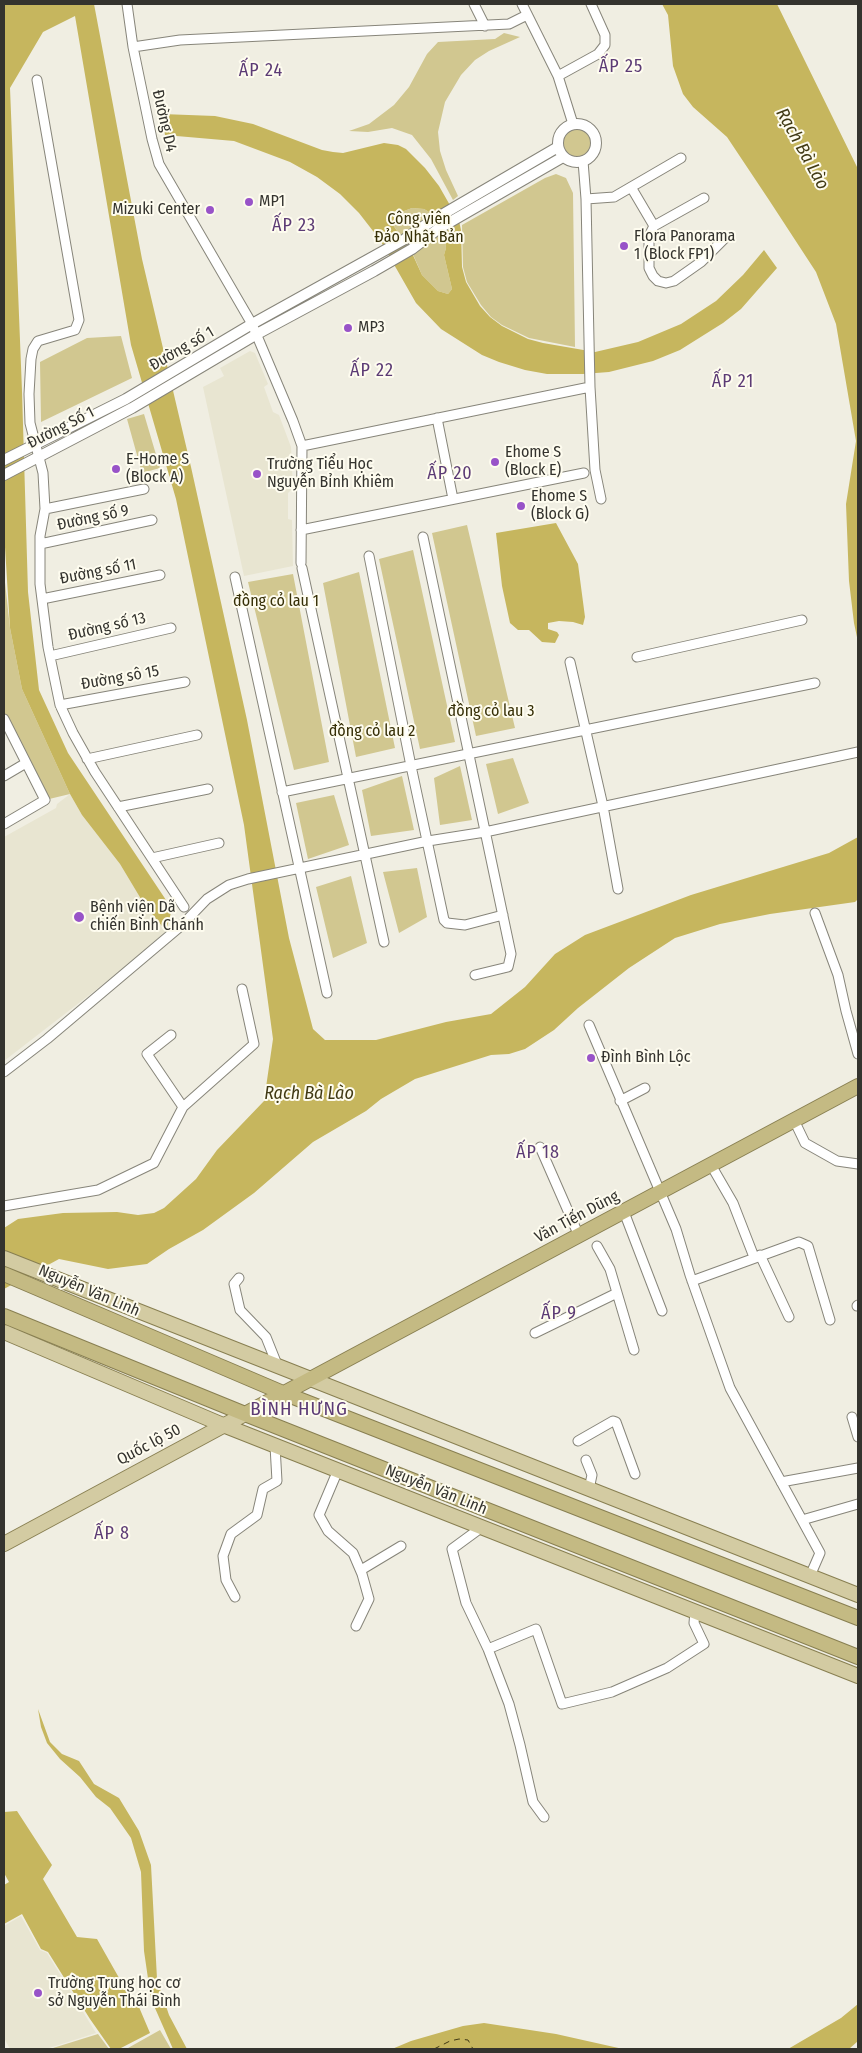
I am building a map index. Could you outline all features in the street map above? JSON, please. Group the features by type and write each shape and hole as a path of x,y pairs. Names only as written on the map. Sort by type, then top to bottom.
{"highway":[{"name":"Văn Tiến Dũng","path":"311,1379 858,1086"},
{"name":"Nguyễn Văn Linh","path":"4,1274 283,1393 858,1618"},
{"name":"Nguyễn Văn Linh","path":"4,1316 245,1414 858,1657"},
{"name":"Quốc lộ 50","path":"245,1414 311,1379"}],"main road":[{"name":"Nguyễn Văn Linh","path":"4,1258 858,1595"},
{"path":"18,1338 22,1323"},
{"name":"Nguyễn Văn Linh","path":"4,1332 275,1446 858,1676"},
{"name":"Quốc lộ 50","path":"4,1544 245,1414"}],"street":[{"name":"Đường D4","path":"127,4 133,47 159,164 252,324 302,446 301,566 384,942"},
{"path":"474,4 486,26"},
{"path":"522,4 558,76 574,124"},
{"path":"558,76 598,54 604,47 605,37 591,4"},
{"path":"133,47 180,40 486,26 509,24 527,15"},
{"path":"37,80 79,320 75,330 38,341 33,349 29,407 33,446 43,474 45,509 40,544 42,598 50,656 60,705 87,759 184,907"},
{"path":"574,124 587,127 596,139 593,154 583,161 573,162 563,157 558,147 558,139 562,131 574,124"},
{"path":"435,225 458,206 558,147"},
{"path":"435,225 463,215 563,157"},
{"path":"586,199 614,197 681,158"},
{"path":"583,161 586,199 590,387 595,470 601,499"},
{"path":"631,187 654,226"},
{"path":"704,198 654,226 649,236 649,268 654,278 664,283 674,281 693,268 724,239"},
{"name":"Đường số 1","path":"132,408 252,324 405,239 435,225"},
{"name":"Đường số 1","path":"126,399 257,334 412,249 435,225"},
{"path":"368,260 374,270"},
{"path":"302,446 590,387"},
{"name":"Đường Số 1","path":"4,460 126,399"},
{"name":"Đường Số 1","path":"4,475 132,408"},
{"path":"437,418 453,499"},
{"path":"301,530 584,473"},
{"path":"45,509 144,489"},
{"name":"Đường số 9","path":"40,544 152,520"},
{"path":"423,537 512,954 508,967 475,975"},
{"path":"369,556 410,766 444,920 448,923 465,925 503,915"},
{"name":"Đường số 11","path":"42,598 160,575"},
{"path":"235,577 327,993"},
{"path":"637,657 802,620"},
{"name":"Đường số 13","path":"50,656 171,628"},
{"path":"570,662 603,806 618,889"},
{"name":"Đường sô 15","path":"60,705 185,682"},
{"path":"282,792 815,683"},
{"path":"4,719 45,800 4,824"},
{"path":"87,759 197,735"},
{"path":"4,1072 47,1039 182,926 207,899 229,885 248,879 366,854 428,841 485,832 858,752"},
{"path":"4,776 26,763"},
{"path":"118,807 208,789"},
{"path":"152,858 219,843"},
{"path":"815,913 838,975 858,1054"},
{"path":"4,1206 98,1190 154,1163 183,1107 254,1044 242,989"},
{"path":"589,1025 676,1229 692,1281 730,1388 820,1553 810,1576"},
{"path":"171,1035 148,1054 183,1107"},
{"path":"620,1101 645,1088"},
{"path":"794,1120 805,1143 836,1161 858,1164"},
{"path":"540,1147 578,1236"},
{"path":"711,1165 733,1203 757,1256 790,1318"},
{"path":"624,1212 662,1311"},
{"path":"692,1281 799,1242 808,1246 830,1320"},
{"path":"597,1246 610,1269 634,1350"},
{"path":"239,1278 234,1284 240,1310 266,1337 278,1367"},
{"path":"534,1333 617,1293"},
{"path":"852,1417 858,1437"},
{"path":"578,1441 613,1421 616,1422 636,1474"},
{"path":"235,1597 226,1580 223,1556 231,1534 257,1515 263,1489 277,1482 275,1446"},
{"path":"586,1460 592,1475 589,1489"},
{"path":"781,1482 858,1468"},
{"path":"338,1470 319,1515 328,1531 353,1553 361,1570 369,1599 356,1626"},
{"path":"802,1520 858,1504"},
{"path":"482,1527 452,1548 466,1603 488,1649 516,1729 533,1802 544,1817"},
{"path":"361,1570 401,1546"},
{"path":"488,1649 536,1629 562,1704 612,1692 667,1668 704,1644 694,1623 695,1612"}],"shaded area":[{"name":"Trường Tiểu Học Nguyễn Bỉnh Khiêm","path":"250,351 255,353 268,384 264,387 273,412 279,415 291,447 293,488 288,493 288,519 292,520 293,566 244,576 203,387 224,376 220,368"},
{"name":"Bệnh viện Dã chiến Bình Chánh","path":"70,794 82,815 120,864 144,904 166,931 128,965 4,1061 4,837 56,808 57,804"},
{"name":"Trường Trung học cơ sở Nguyễn Thái Bình","path":"21,1916 40,1950 47,1953 96,2033 46,2049 10,2049 4,2038 4,1926"}],"green space":[{"path":"504,33 520,37 489,51 475,60 461,75 445,102 438,132 440,151 458,196 453,200 431,159 412,135 392,128 368,132 349,131 369,124 394,105 409,87 427,54 438,42 495,39"},
{"path":"576,128 587,132 591,143 587,154 576,158 565,154 561,143 565,132"},
{"path":"556,174 566,178 573,193 575,347 529,338 502,325 491,317 481,305 467,282 463,267 462,225 545,178"},
{"name":"Công viên Đảo Nhật Bản","path":"412,208 424,209 435,216 444,233 446,248 444,255 452,289 448,294 438,291 422,275 412,252 393,225 394,219 399,213"},
{"path":"121,336 132,378 41,422 40,362 87,338"},
{"path":"144,414 160,468 142,473 127,419"},
{"name":"đồng cỏ lau 3","path":"467,525 515,728 476,736 432,533"},
{"name":"đồng cỏ lau 3","path":"413,550 455,742 420,749 379,559"},
{"name":"đồng cỏ lau 2","path":"359,572 395,748 356,757 323,583"},
{"path":"4,573 10,628 22,689 70,794 45,800 4,719"},
{"name":"đồng cỏ lau 1","path":"293,574 329,762 294,770 248,582"},
{"path":"513,758 529,803 498,814 486,764"},
{"path":"460,766 472,820 440,825 434,778"},
{"path":"402,776 414,830 371,836 362,790"},
{"path":"334,795 349,845 308,859 296,803"},
{"path":"417,868 427,917 399,933 383,872"},
{"path":"351,876 367,943 333,958 316,887"},
{"path":"160,2030 171,2049 128,2049 128,2048"},
{"path":"98,2034 109,2049 53,2048"}],"water":[{"path":"4,4 94,4 142,259 191,467 247,720 289,938 313,1029 325,1040 376,1040 446,1022 491,1014 525,987 555,954 585,935 691,895 829,853 858,837 858,899 855,902 770,914 720,924 675,938 629,968 578,1008 554,1030 525,1049 509,1054 491,1055 415,1079 381,1099 366,1111 313,1142 254,1193 203,1230 147,1264 108,1269 59,1259 4,1289 4,1228 18,1219 63,1213 117,1212 138,1215 154,1213 164,1208 196,1179 217,1150 264,1101 273,1039 244,825 176,499 131,345 75,16 43,32 10,88 28,592 39,690 68,753 172,909 166,931 144,904 120,864 82,815 70,794 22,689 10,628 4,531"},
{"name":"Rạch Bà Lào","path":"662,4 777,4 858,169 858,642 849,581 846,504 856,441 836,324 816,272 769,200 727,137 693,107 683,94 673,66 668,15"},
{"path":"162,114 215,116 253,124 322,150 333,152 343,153 384,143 398,145 406,149 425,168 439,186 459,221 462,267 466,282 480,306 502,326 528,339 543,343 595,352 638,342 681,324 716,301 743,275 764,250 777,268 741,309 723,323 680,350 653,361 609,372 583,374 547,374 525,370 482,355 441,329 416,303 380,240 359,213 340,194 317,177 290,162 234,141 165,135","holes":["412,208 424,209 435,216 444,233 446,248 444,255 452,289 448,294 438,291 422,275 412,253 393,225 394,219 399,213"]},
{"path":"556,523 578,564 585,617 583,625 559,621 548,623 548,629 557,632 559,635 555,643 542,642 529,630 518,630 510,623 502,586 496,533"},
{"path":"38,1709 50,1742 62,1754 79,1761 94,1784 119,1798 139,1831 151,1865 157,1979 169,2015 187,2049 173,2049 151,1999 144,1951 141,1872 131,1838 110,1808 96,1797 80,1777 60,1759 47,1743 41,1727"},
{"path":"17,1811 52,1865 43,1879 77,1937 97,1939 131,1999 136,2000 150,2033 119,2049 111,2049 48,1952 41,1949 22,1914 4,1924 4,1885 9,1882 4,1873 4,1812"},
{"path":"858,2004 858,2041 849,2049 788,2049 841,2018"},
{"path":"484,2023 556,2034 623,2049 392,2049 411,2041 463,2026"}],"ferry route":[{"path":"434,2049 459,2039 468,2040 473,2049"}],"place":[{"name":"MP1","path":"249,202"},
{"name":"Mizuki Center","path":"210,210"},
{"name":"Flora Panorama 1 (Block FP1)","path":"624,246"},
{"name":"MP3","path":"348,328"},
{"name":"Ehome S (Block E)","path":"495,462"},
{"name":"E-Home S (Block A)","path":"116,469"},
{"name":"Trường Tiểu Học Nguyễn Bỉnh Khiêm","path":"257,474"},
{"name":"Ehome S (Block G)","path":"521,506"},
{"name":"Bệnh viện Dã chiến Bình Chánh","path":"79,917"},
{"name":"Đình Bình Lộc","path":"591,1058"},
{"name":"Trường Trung học cơ sở Nguyễn Thái Bình","path":"38,1993"}],"district":[{"name":"ẤP 25","path":"621,67"},
{"name":"ẤP 24","path":"261,71"},
{"name":"ẤP 23","path":"294,226"},
{"name":"ẤP 22","path":"372,371"},
{"name":"ẤP 21","path":"733,382"},
{"name":"ẤP 20","path":"450,474"},
{"name":"ẤP 18","path":"538,1153"},
{"name":"ẤP 9","path":"559,1314"},
{"name":"BÌNH HƯNG","path":"299,1410"},
{"name":"ẤP 8","path":"112,1534"}]}
